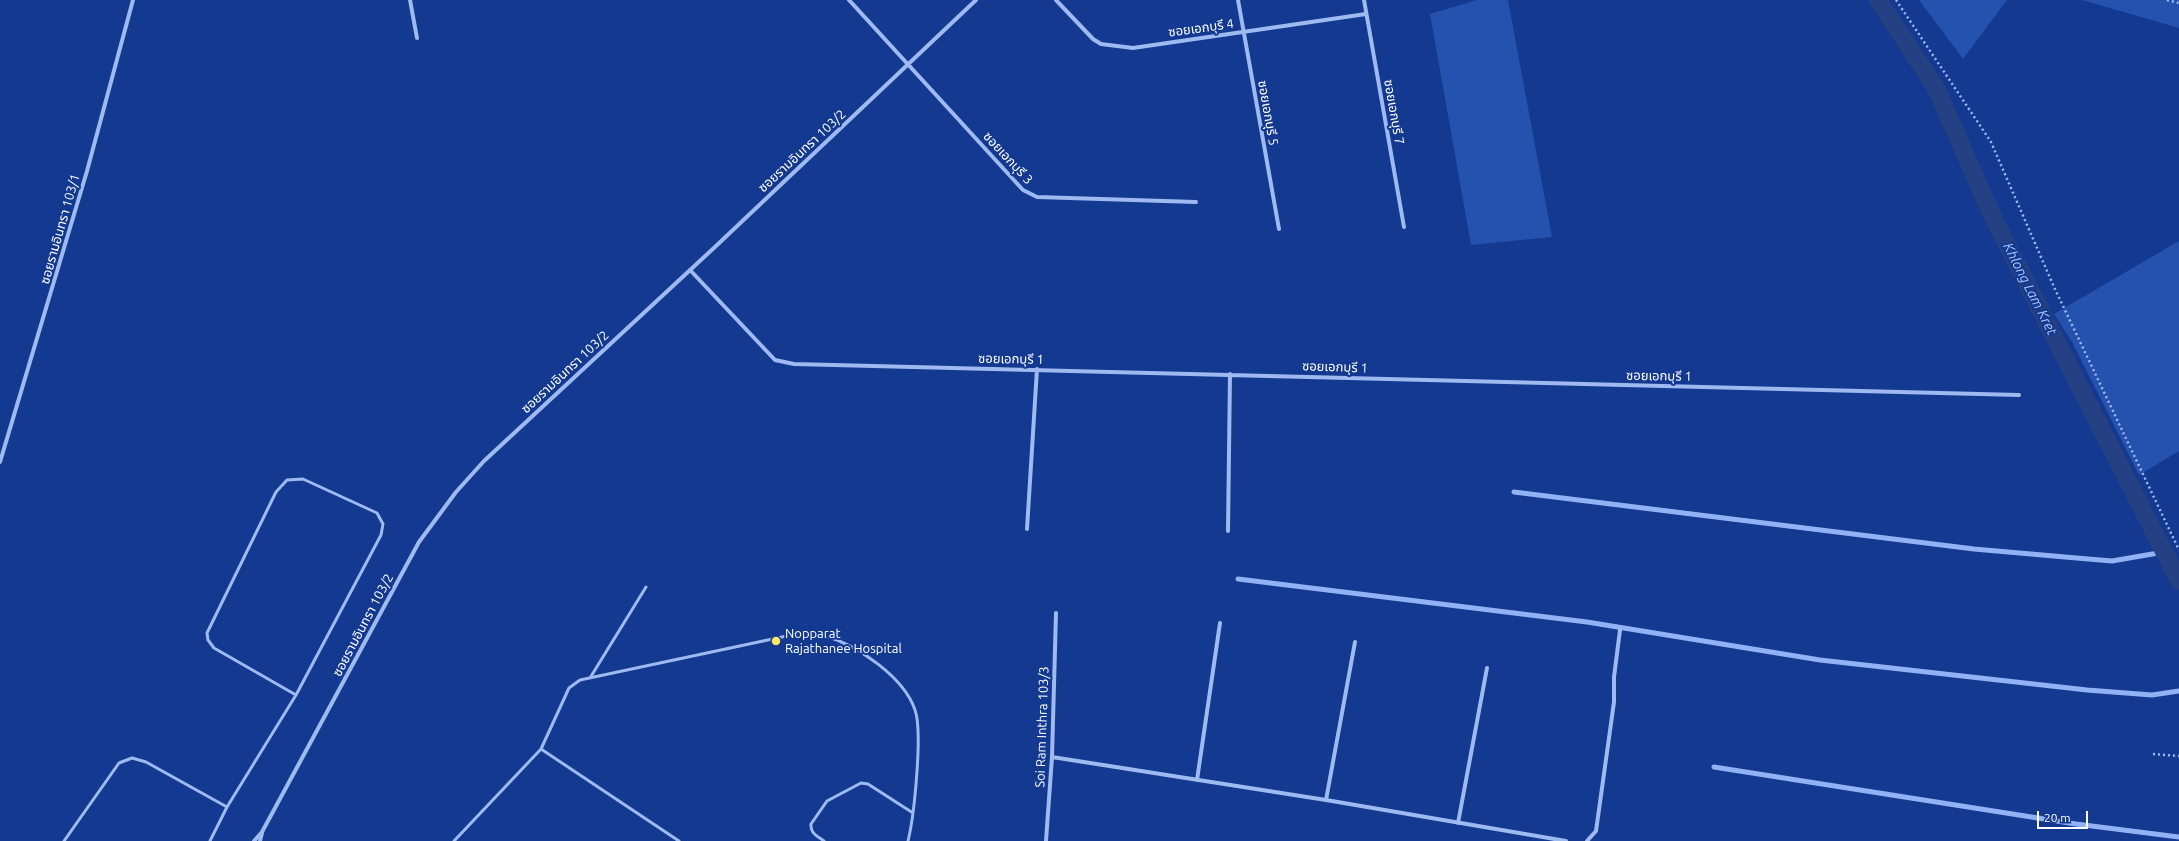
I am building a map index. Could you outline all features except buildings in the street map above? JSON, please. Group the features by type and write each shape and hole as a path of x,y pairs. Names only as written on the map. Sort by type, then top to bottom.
{"street":[{"name":"ซอยรามอินทรา 103/1","path":"0,462 87,171 134,0"},
{"path":"410,0 417,38"},
{"name":"ซอยเอกบุรี 3","path":"849,0 1023,190 1029,194 1037,197 1196,202"},
{"name":"ซอยรามอินทรา 103/2","path":"254,841 262,832 419,542 435,518 484,461 690,270 976,0"},
{"name":"ซอยเอกบุรี 4","path":"1056,0 1093,39 1101,44 1113,47 1133,48 1366,14"},
{"name":"ซอยเอกบุรี 5","path":"1238,0 1279,228"},
{"name":"ซอยเอกบุรี 7","path":"1364,0 1404,228"},
{"name":"ซอยเอกบุรี 1","path":"690,270 776,360 782,363 2019,395"},
{"path":"1027,529 1037,369"},
{"path":"1228,531 1230,374"},
{"name":"Soi Ram Inthra 103/3","path":"1046,841 1052,757 1056,613"},
{"path":"1197,780 1220,623"},
{"path":"1587,841 1596,831 1614,702 1614,676 1620,630"},
{"path":"1326,800 1355,642"},
{"path":"1458,823 1487,668"},
{"path":"1052,757 1326,800 1566,841"},
{"name":"ซอยรามอินทรา 103/2","path":"260,841 262,832"}],"lane":[{"path":"210,841 227,807 296,695 381,535 383,524 377,513 303,479 287,480 276,492 207,633 208,640 214,648 296,695"},
{"path":"590,678 646,587"},
{"path":"454,841 541,749 569,688 580,680 796,634 825,636 841,642 868,657 885,671 908,696 915,711 917,748 913,813 908,841"},
{"path":"541,749 679,841"},
{"path":"64,841 118,763 132,758 146,762 227,807"},
{"path":"824,841 813,833 811,824 827,801 861,783 868,784 913,813"}],"path":[{"path":"1896,0 1991,142 2054,287 2179,550"},
{"path":"2167,0 2179,3"},
{"path":"2153,754 2179,756"}],"shaded area":[{"path":"1477,0 1508,0 1552,237 1471,245 1430,14"},
{"path":"1919,0 2007,0 1963,59"},
{"path":"2082,0 2179,0 2179,28"},
{"path":"2179,241 2179,451 2139,475 2072,342 2054,314"}],"waterway":[{"name":"Khlong Lam Kret","path":"1878,0 1936,88 1992,215 2179,581"},
{"path":"1514,492 1974,549 2112,561 2164,552"},
{"path":"1238,579 1587,622 1820,660 2087,690 2152,695 2179,691"},
{"path":"1714,767 2076,824 2179,837"}],"place":[{"name":"Nopparat Rajathanee Hospital","path":"776,641"}]}
